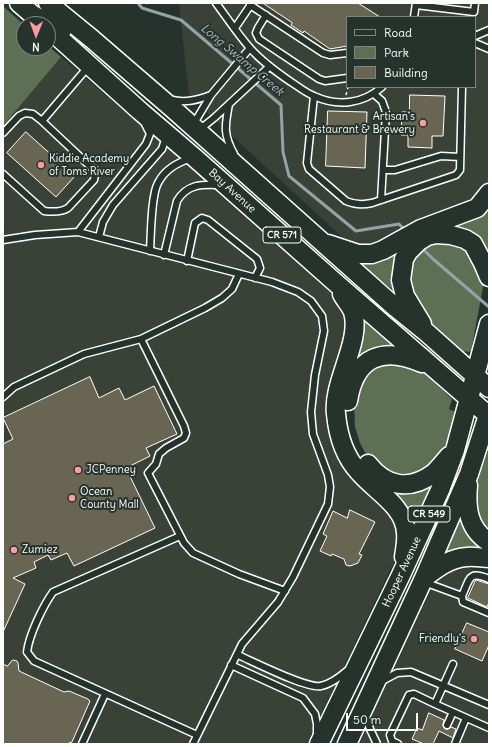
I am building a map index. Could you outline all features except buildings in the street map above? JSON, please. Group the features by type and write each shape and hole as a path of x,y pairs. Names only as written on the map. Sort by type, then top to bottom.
{"main road":[{"path":"19,3 34,16"},
{"name":"Bay Avenue","path":"48,3 92,39 167,116 196,158 337,284 432,367 489,414"},
{"path":"56,28 71,35 167,116 183,127 192,126"},
{"name":"Bay Avenue","path":"56,35 140,112 167,116"},
{"path":"192,126 186,138 196,158 208,159 217,164 359,288 396,315 426,332"},
{"name":"Bay Avenue","path":"192,126 395,307 476,375 489,388"},
{"path":"426,332 402,288 401,280 404,259 412,240 477,208 489,193"},
{"path":"322,242 358,254 372,254 427,236 436,234 451,235 465,239 472,244 489,277"},
{"path":"337,284 353,312 354,331 337,394 336,412 340,437 349,459 359,472 393,504 402,518 405,525 406,545 400,577"},
{"name":"Hooper Avenue","path":"318,744 400,577 440,490 455,450 489,324"},
{"path":"432,367 410,358 395,355 380,356 366,362 359,370 353,382 350,393 348,422 351,433 362,456 374,471 387,481 398,484 420,482 435,472 455,450"},
{"name":"Hooper Avenue","path":"350,743 470,474 489,414"},
{"path":"470,474 467,500 471,523 478,534 489,542"},
{"path":"423,580 438,567 452,560 467,556 489,558"},
{"path":"350,743 345,723 347,714 385,631 383,612"}],"lane":[{"path":"216,3 250,48 269,68 314,96 330,102 345,103 365,99 381,88"},
{"path":"414,16 416,4 474,12 475,3"},
{"path":"235,28 251,4 266,16 323,53 330,55 346,53"},
{"path":"266,16 256,33 259,39 319,79 325,81 346,78"},
{"path":"476,36 489,30"},
{"path":"476,43 489,49"},
{"path":"192,126 211,95 250,48"},
{"path":"42,121 89,66"},
{"path":"192,126 204,126 269,68"},
{"path":"314,96 307,163 309,169 346,201 353,204 362,205 382,200 456,175 460,170 462,88"},
{"path":"374,94 382,101 386,112 382,200"},
{"path":"99,237 102,222 113,205 162,149 167,116 179,102 192,101 211,95"},
{"path":"229,104 225,126 228,145 234,156 252,180"},
{"path":"78,232 146,144 150,134 140,112"},
{"path":"3,134 19,116 25,113 33,114 93,169 95,175 94,180 68,208 65,210 49,212 44,211 3,174"},
{"path":"383,170 395,170 441,156 460,157"},
{"path":"150,251 154,193 158,182 168,169 181,161 196,158"},
{"path":"164,255 177,201 180,196 194,186 205,184 226,185"},
{"path":"187,260 195,223 202,218 208,220 257,259 260,268 255,278"},
{"path":"3,240 35,235 78,232 99,237 272,282 298,292 311,300 322,316 324,331 315,375 311,412 313,434 328,475 330,487 328,504 293,578 278,602 242,644 238,655 231,665 193,744"},
{"path":"3,397 14,387 84,354 141,339 205,308 222,298 232,289 239,274"},
{"path":"141,339 184,426 186,433 184,438 166,448 160,454 156,464 148,473 180,536 193,553 239,574 285,591"},
{"path":"180,536 53,592 45,604 28,643 27,652 34,661 197,735"},
{"path":"489,579 479,575 474,575 471,577 462,596 463,602 489,613"},
{"path":"423,580 462,596"},
{"path":"238,655 307,685 320,687 334,682 360,659"},
{"path":"435,704 453,664"},
{"path":"231,665 303,698 315,714 318,744"},
{"path":"376,683 397,673 411,672 489,705"},
{"path":"82,744 105,694"},
{"path":"398,744 392,741 390,735 409,695 414,694 489,728"},
{"path":"364,709 370,729 377,744"},
{"path":"447,725 453,712"},
{"path":"455,744 466,718"}],"shaded area":[{"path":"179,3 489,3 489,186 476,202 369,246 349,242 189,96"},
{"name":"Ocean County Mall","path":"61,57 341,299 349,330 331,412 390,509 402,545 307,744 3,744 3,126"},
{"path":"467,567 489,576 489,744 359,744 437,577"}],"green space":[{"path":"3,6 16,18 16,56 56,56 56,53 61,57 3,126"},
{"path":"488,207 489,208 489,261 446,230"},
{"path":"412,240 396,291 352,259"},
{"path":"435,242 463,244 484,282 471,351 469,352 465,351 464,353 419,312 407,271 419,250"},
{"path":"363,320 404,352 355,368"},
{"path":"417,343 437,352 459,371 457,379"},
{"path":"383,362 421,370 452,399 449,409 455,412 446,444 439,460 434,466 430,470 397,479 367,456 360,443 355,427 354,404 365,373"},
{"path":"489,448 489,537 480,529 473,494"},
{"path":"380,483 430,487 412,535"},
{"path":"462,511 487,549 446,553"}],"waterway":[{"name":"Long Swamp Creek","path":"138,3 142,8 181,20 281,105 283,152 289,176 356,231 399,224 405,230"},
{"name":"Long Swamp Creek","path":"421,247 489,307"}],"place":[{"name":"Artisan's Restaurant & Brewery","path":"423,123"},
{"name":"Kiddie Academy of Toms River","path":"41,165"},
{"name":"JCPenney","path":"78,470"},
{"name":"Ocean County Mall","path":"72,498"},
{"name":"Zumiez","path":"14,550"},
{"name":"Friendly's","path":"474,639"}]}
